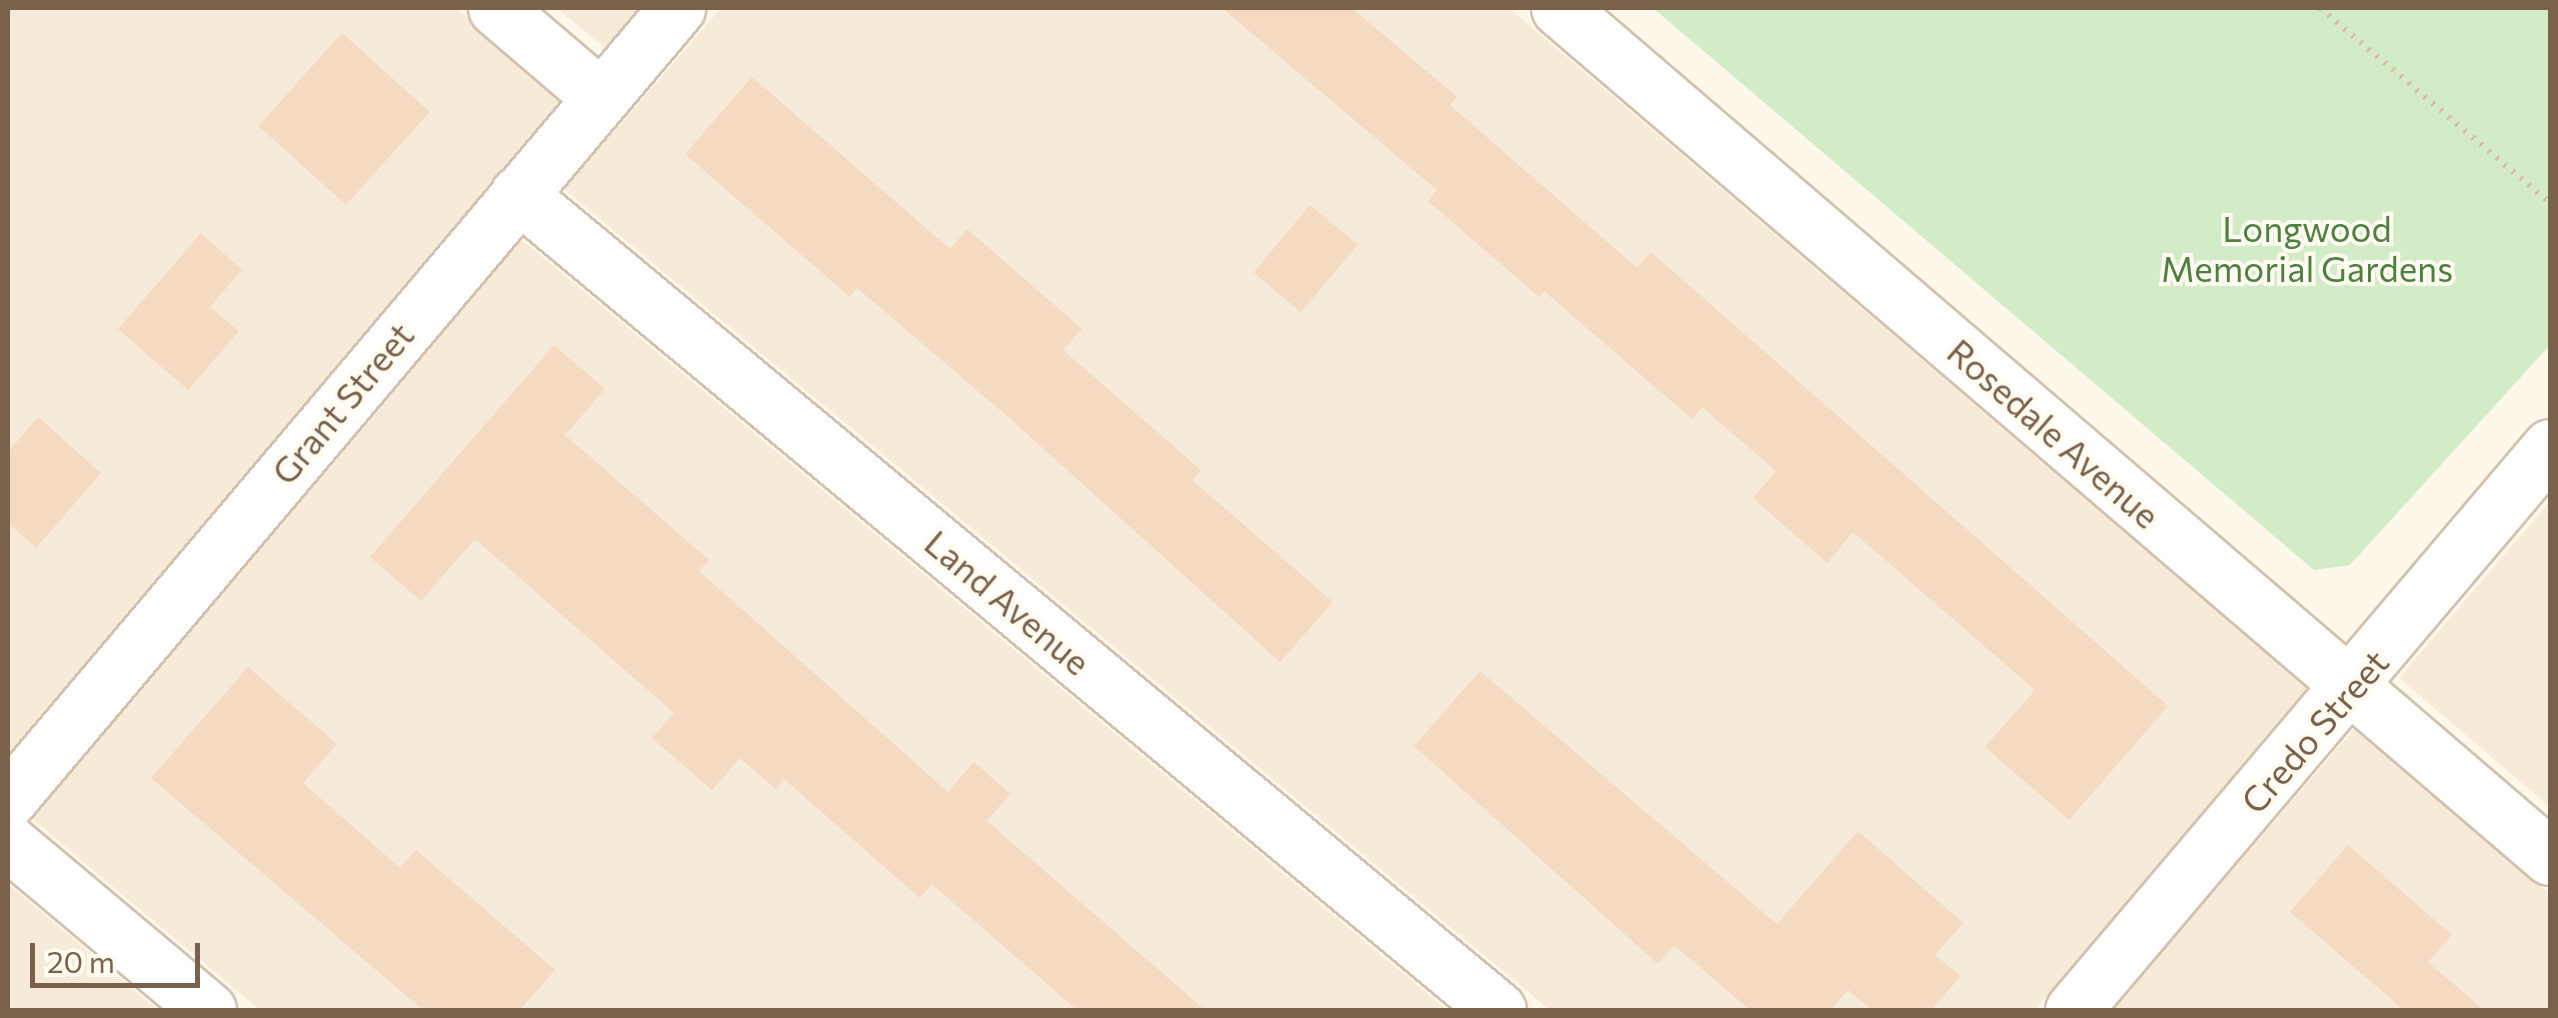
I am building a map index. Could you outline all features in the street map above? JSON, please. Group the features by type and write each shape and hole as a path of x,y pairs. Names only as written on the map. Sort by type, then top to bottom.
{"street":[{"path":"496,8 599,96"},
{"name":"Grant Street","path":"8,800 677,8"},
{"name":"Rosedale Avenue","path":"1558,8 2550,858"},
{"name":"Land Avenue","path":"518,194 1498,1010"},
{"name":"Credo Street","path":"2073,1010 2350,688 2550,447"},
{"path":"8,842 208,1010"}],"path":[{"path":"2320,8 2550,202"}],"shaded area":[{"path":"8,8 456,8 564,99 8,754"},
{"path":"557,8 642,8 606,49"},
{"path":"721,8 1509,8 2311,691 2035,1010 1550,1010 564,189"},
{"path":"521,239 1447,1010 260,1010 31,818"},
{"path":"2550,501 2550,807 2399,678"},
{"path":"2355,728 2550,894 2550,1010 2111,1010"},
{"path":"8,884 158,1010 8,1010"}],"green space":[{"name":"Longwood Memorial Gardens","path":"1653,8 2550,8 2550,345 2350,565 2314,570"}],"building":[{"path":"1222,8 1352,8 1457,97 1450,105 1637,268 1651,252 2168,706 2069,820 1985,747 2035,690 1853,532 1827,563 1753,498 1776,471 1702,407 1692,419 1544,291 1539,297 1428,201 1437,190"},
{"path":"342,33 430,112 346,205 258,126"},
{"path":"752,77 950,249 967,229 1082,329 1063,350 1201,470 1192,480 1333,602 1280,662 1006,415 857,288 850,297 685,154"},
{"path":"1310,205 1357,245 1301,312 1253,272"},
{"path":"201,233 242,270 210,307 239,331 188,390 118,329"},
{"path":"554,345 605,389 565,435 709,560 699,571 948,792 974,762 1010,794 987,821 1205,1010 1077,1010 932,884 920,898 784,779 776,789 740,758 712,790 652,738 674,713 475,539 421,601 370,557"},
{"path":"38,417 101,473 36,548 8,523 8,452"},
{"path":"248,667 337,744 303,783 400,868 416,850 555,970 520,1010 423,1010 151,778"},
{"path":"1480,671 1777,924 1858,831 1963,923 1935,955 1961,976 1931,1010 1872,1010 1848,990 1831,1010 1750,1010 1674,945 1658,964 1414,746"},
{"path":"2348,845 2452,935 2428,962 2484,1010 2404,1010 2290,912"}]}
